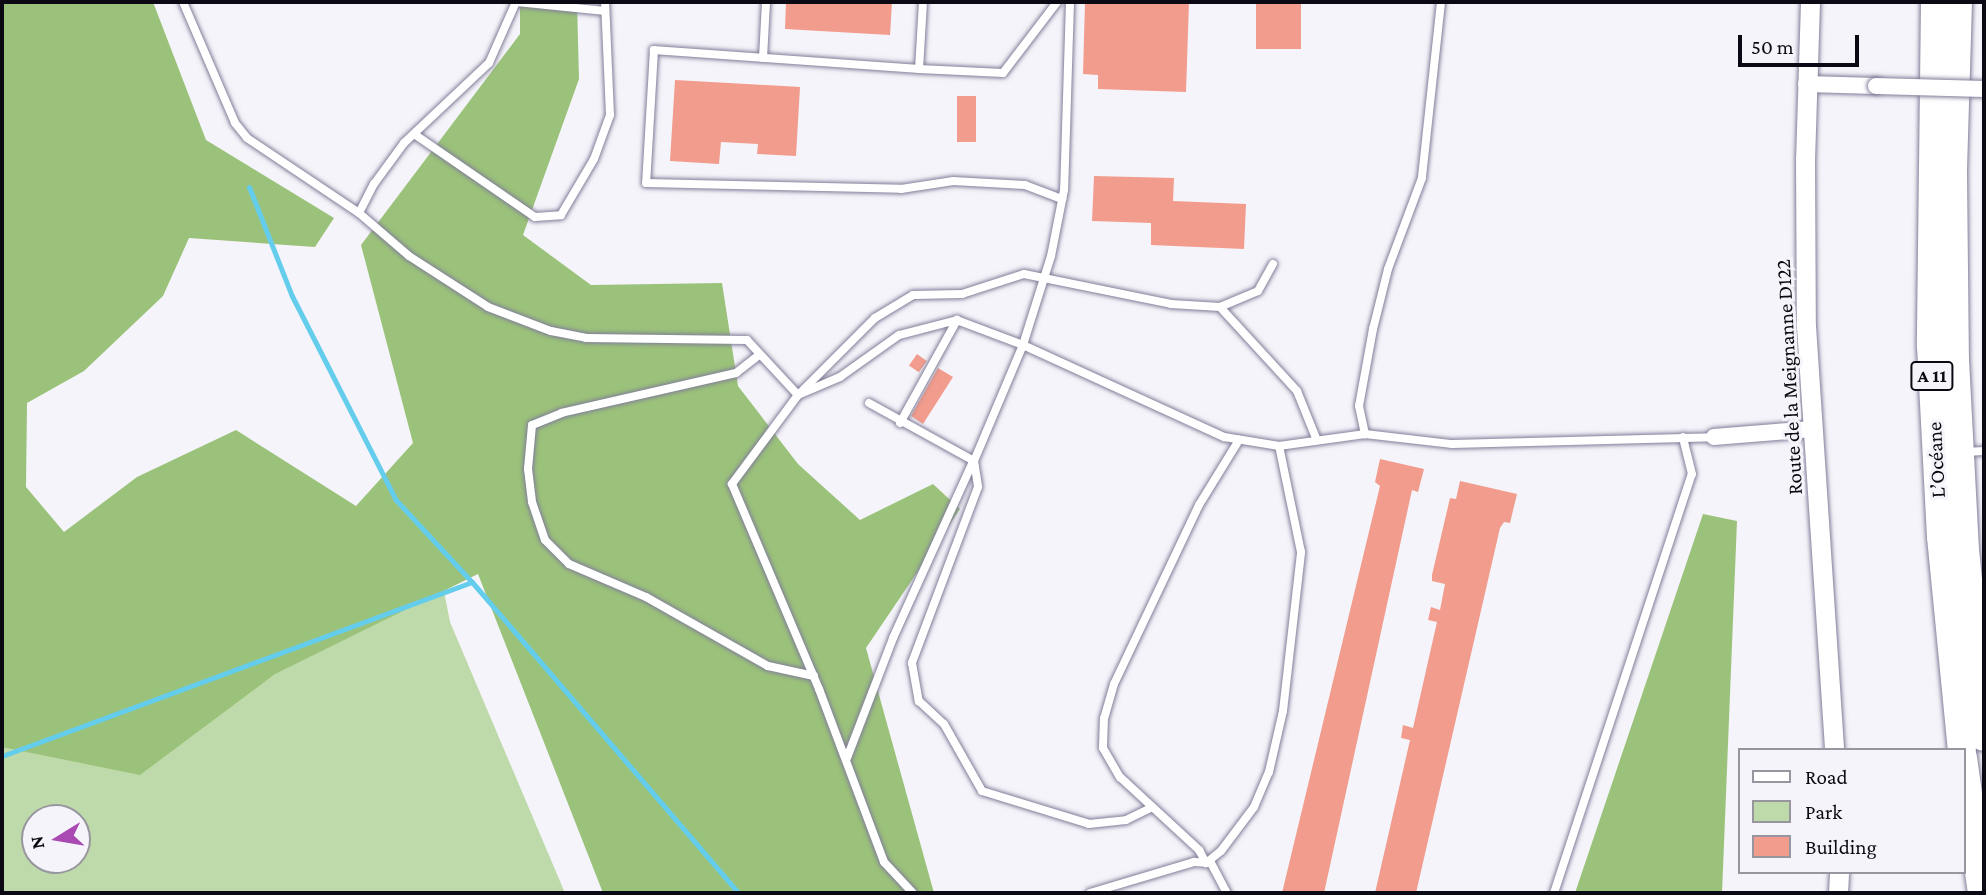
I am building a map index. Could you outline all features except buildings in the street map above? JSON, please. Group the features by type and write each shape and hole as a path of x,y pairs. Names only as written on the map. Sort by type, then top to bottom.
{"highway":[{"name":"L’Océane","path":"1934,2 1929,256 1935,442 1962,748"},
{"name":"L’Océane","path":"1958,2 1953,264 1972,452 1984,737"},
{"path":"1965,772 1982,893"}],"street":[{"name":"Route de la Meignanne D122","path":"1810,2 1806,84 1807,326 1834,748"},
{"path":"1806,84 1984,89"},
{"path":"1714,437 1813,429"},
{"path":"1838,893 1839,874"}],"lane":[{"path":"183,2 235,123 247,138 359,213 409,256 488,307 551,331 586,338 747,340 798,395"},
{"path":"359,213 386,166 489,63 516,2 605,6 611,66 610,115 594,159 561,215 535,217 417,136"},
{"path":"763,58 766,2"},
{"path":"919,69 923,2"},
{"path":"1057,2 1003,73 654,50 646,183 901,190 953,181 1025,185 1062,199"},
{"path":"847,758 893,638 974,461 1023,345 1045,279 1062,199 1070,2"},
{"path":"1366,434 1359,406 1373,329 1388,269 1422,178 1441,2"},
{"path":"913,893 884,862 847,758 732,484 798,395 875,318 905,298 934,292 962,294 1015,275 1171,304 1220,307 1258,291 1273,264"},
{"path":"1220,307 1297,391 1316,439"},
{"path":"798,395 840,377 899,335 957,320 1023,345 1239,440 1279,446 1366,434 1452,444 1714,437"},
{"path":"900,423 957,320"},
{"path":"759,355 736,373 562,413 532,425 528,469 533,502 545,540 569,564 646,597 768,666 814,676"},
{"path":"869,403 900,423 974,461"},
{"path":"1554,893 1692,474 1683,438"},
{"path":"1225,891 1219,871 1206,863 1199,850 1120,777 1103,748 1104,718 1114,684 1199,505 1239,440"},
{"path":"1090,893 1160,871 1206,863 1221,851 1254,807 1269,772 1283,711 1301,552 1279,446"},
{"path":"974,461 978,487 912,663 919,701 944,724 982,790 1088,824 1126,820 1151,808"}],"green space":[{"path":"2,2 153,2 206,140 334,218 315,247 189,238 163,296 84,371 27,403 26,487 64,532 137,477 236,430 356,506 413,443 361,245 520,34 520,2 577,2 579,79 523,235 591,285 722,283 738,386 798,464 860,520 933,484 960,509 866,648 934,893 603,893 478,574 275,674 140,775 2,747"},
{"path":"1703,514 1737,521 1722,893 1575,893"},
{"path":"443,586 450,622 565,893 2,893 2,732"}],"waterway":[{"path":"249,187 292,296 396,500 472,582"},
{"path":"2,756 472,582 739,893"}]}
